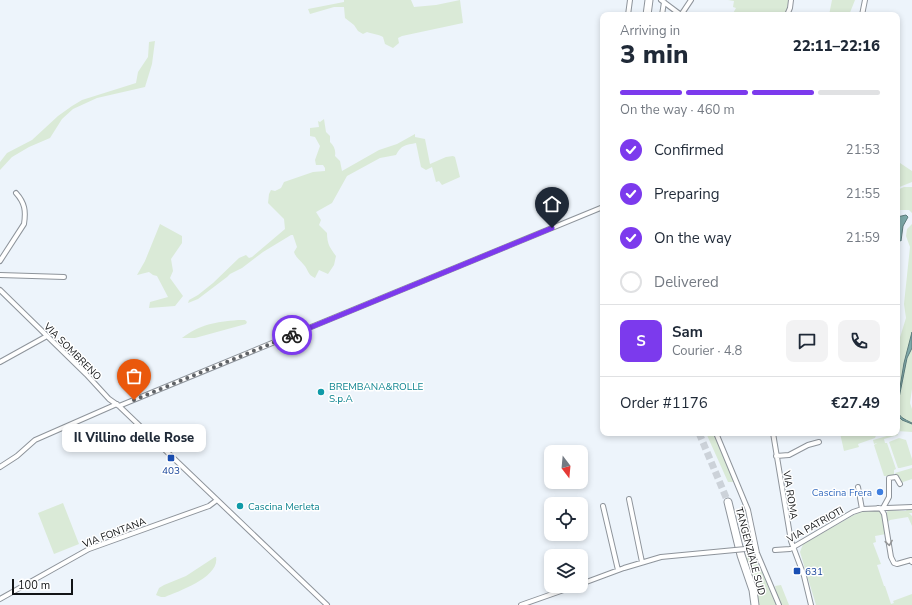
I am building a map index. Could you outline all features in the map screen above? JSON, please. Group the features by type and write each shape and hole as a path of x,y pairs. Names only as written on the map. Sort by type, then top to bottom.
{"highway":[{"path":"647,12 648,0"},
{"name":"TANGENZIALE SUD","path":"728,502 741,555 753,590 755,605"}],"street":[{"path":"628,12 630,0"},
{"path":"683,12 692,0"},
{"path":"788,12 791,0"},
{"path":"863,12 865,0"},
{"path":"662,1 677,12"},
{"path":"662,1 662,12"},
{"path":"0,261 24,224 25,217 23,200 16,193"},
{"path":"0,467 17,456 35,440 600,208"},
{"path":"0,275 64,277"},
{"name":"VIA SOMBRENO","path":"0,290 86,374 109,399 118,405 327,605"},
{"path":"0,362 47,336"},
{"path":"717,436 748,510 756,548 779,605"},
{"name":"VIA ROMA","path":"773,436 787,523 793,547 804,576 811,605"},
{"name":"VIA ROMA","path":"776,456 790,455 808,445 819,442"},
{"path":"883,508 889,497 889,478 896,477 900,484"},
{"path":"858,487 862,509"},
{"path":"629,499 642,562"},
{"name":"VIA FONTANA","path":"0,599 90,549 209,506 217,500"},
{"path":"603,506 618,570"},
{"name":"VIA PATRIOTI","path":"775,550 790,549 853,512 862,509 912,507"},
{"path":"878,508 881,509 884,514 891,557 894,563 897,564 911,560 912,562"},
{"path":"588,581 618,570 661,557 756,548"},
{"path":"521,605 555,593"}],"shaded area":[{"path":"344,0 411,0 414,7 436,5 460,0 463,23 402,36 398,38 399,43 393,48 385,44 383,37 381,36 367,32 363,34 358,31 354,25 345,18 344,7 334,7 310,14 308,9 344,2"},
{"path":"728,0 789,0 786,12 734,12 736,8 733,7 734,1"},
{"path":"832,0 855,0 850,12 830,12"},
{"path":"155,41 152,64 145,87 97,98 73,109 62,119 50,138 29,147 12,157 0,170 0,162 7,153 32,140 58,116 72,106 82,100 136,83 138,72 148,57 149,42"},
{"path":"324,119 326,132 330,136 330,142 333,145 335,156 340,161 342,171 379,150 397,144 415,134 415,137 425,139 430,164 446,157 453,156 455,157 460,177 442,185 439,181 436,182 432,167 426,170 421,167 416,143 404,146 396,155 380,158 347,176 332,203 316,212 321,220 319,225 327,233 329,246 336,256 334,265 328,274 319,270 315,278 309,274 294,252 297,247 293,235 291,235 263,252 242,268 230,274 198,299 188,303 189,300 213,283 239,258 246,255 249,258 252,257 285,229 284,219 268,203 269,194 271,190 275,191 281,188 284,182 313,172 325,171 323,165 316,165 315,160 320,146 315,137 310,136 310,128 319,127 318,121 320,122"},
{"path":"900,163 912,171 912,182 900,187"},
{"path":"912,187 912,213 909,210 900,210 900,189"},
{"path":"906,215 908,217 903,226 901,241 900,240 900,216"},
{"path":"160,224 182,236 182,243 171,259 173,271 170,278 183,296 175,306 149,308 150,302 168,297 157,276 149,272 137,275 145,261"},
{"path":"912,224 912,389 910,403 912,409 912,432 900,431 900,337 906,318 904,304 910,247 906,236 907,229"},
{"path":"245,320 247,322 246,324 195,338 182,338 208,324"},
{"path":"912,332 912,348 907,358 900,393 904,363"},
{"path":"900,416 912,424 902,420"},
{"path":"707,436 715,436 734,482 728,482"},
{"path":"841,436 876,436 875,438 858,444 859,447 844,451"},
{"path":"887,436 894,436 884,439 885,443 887,443 896,469 894,470 894,476 884,476 874,445 877,443 874,444 873,440"},
{"path":"899,438 906,440 912,459 912,465 898,468 889,442"},
{"path":"912,468 912,479 903,482 902,484 895,473"},
{"path":"63,503 79,544 54,554 38,513"},
{"path":"876,508 882,513 886,534 875,536 876,542 873,543 881,564 877,565 884,586 891,604 894,603 893,601 912,594 912,605 816,605 800,552 803,544 861,511"},
{"path":"907,509 912,509 912,513 909,513 912,516 912,526 908,517 890,520 888,522 886,514 888,510 906,511"},
{"path":"751,553 759,565 776,605 758,605 756,587 745,554"},
{"path":"215,557 216,564 212,571 205,577 188,587 165,597 156,595 159,588 186,576"},
{"path":"781,585 789,605 781,605 777,595 775,586"}],"tunnel":[{"path":"700,436 728,502"}],"way so far":[{"path":"134,400 292,335"}],"place":[{"name":"BREMBANA&ROLLE S.p.A","path":"321,392"},
{"name":"Il Villino delle Rose","path":"134,400"},
{"name":"403","path":"171,458"},
{"name":"Cascina Frera","path":"880,492"},
{"name":"Cascina Merleta","path":"240,506"},
{"name":"631","path":"797,571"}],"route":[{"path":"292,335 552,228"}]}
